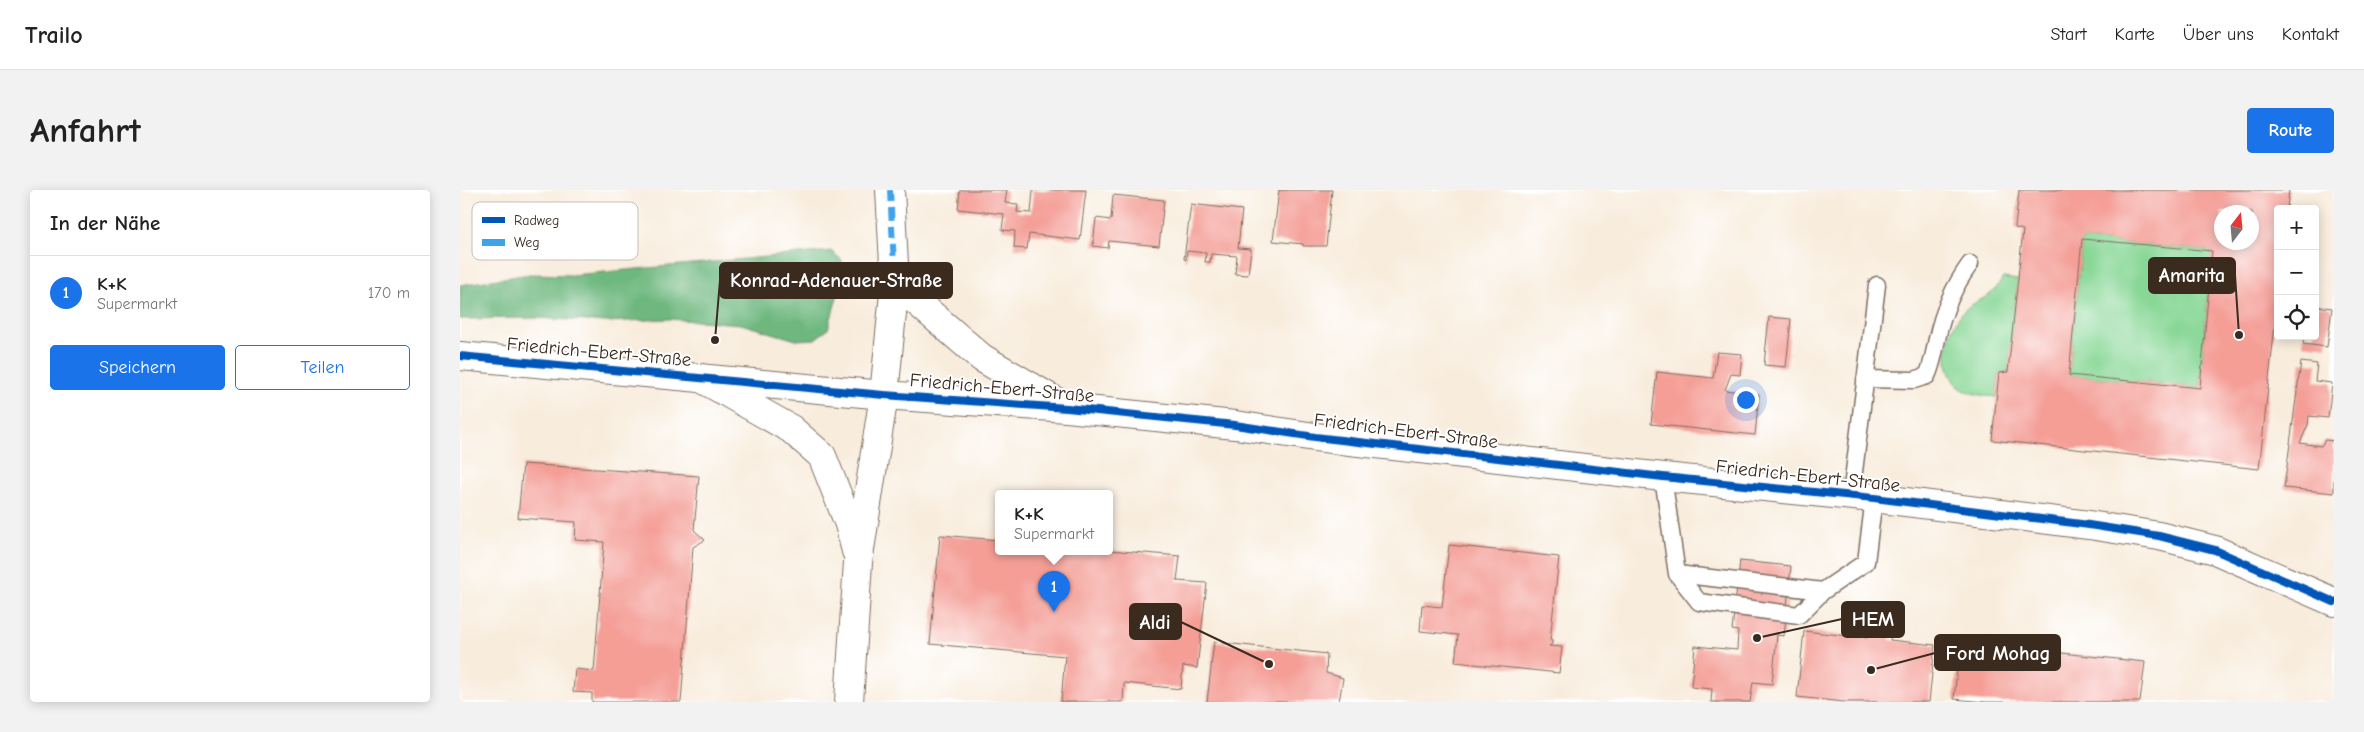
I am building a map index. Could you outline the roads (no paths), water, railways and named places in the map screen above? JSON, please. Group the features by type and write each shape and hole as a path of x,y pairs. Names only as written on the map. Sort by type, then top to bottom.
{"main road":[{"path":"849,702 858,562 884,395 895,283 890,190"},
{"name":"Friedrich-Ebert-Straße","path":"895,283 982,358 1067,408"},
{"name":"Friedrich-Ebert-Straße","path":"460,356 884,395 1067,408 1235,425 1315,437 1663,477 1863,497 2159,536 2215,550 2334,602"},
{"path":"701,378 791,429 822,456 849,524 858,562"}],"lane":[{"path":"1866,379 1914,380 1927,376 1934,361 1936,340 1951,296 1970,264"},
{"path":"1663,477 1677,574 1700,602 1799,615 1823,591 1866,562 1863,497 1866,379 1877,285"},
{"path":"1677,574 1823,591"}],"place":[{"name":"Amarita","path":"2239,335"},
{"name":"Konrad-Adenauer-Straße","path":"715,340"},
{"name":"K+K","path":"1054,612"},
{"name":"HEM","path":"1757,638"},
{"name":"Aldi","path":"1269,664"},
{"name":"Ford Mohag","path":"1871,670"}]}
